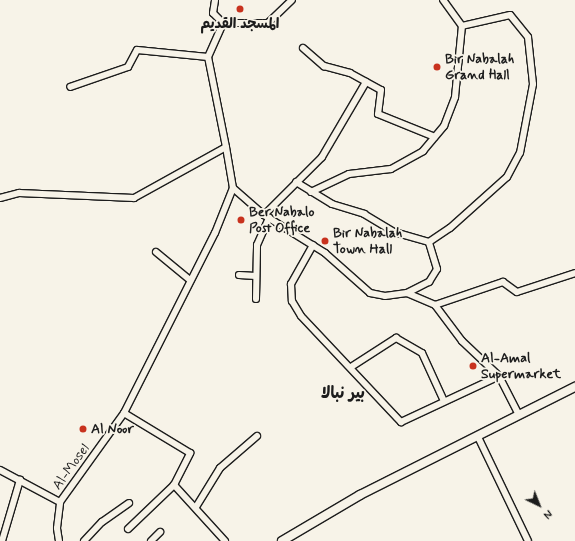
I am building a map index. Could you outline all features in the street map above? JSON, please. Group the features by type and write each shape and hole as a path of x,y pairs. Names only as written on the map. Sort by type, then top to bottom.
{"street":[{"path":"215,0 214,13 223,23 268,23 292,0"},
{"path":"311,192 349,174 391,169 423,151 444,126 455,97 462,26 443,0"},
{"path":"296,182 332,204 364,214 394,232 429,242 450,228 507,177 520,152 533,84 528,37 510,15 462,26"},
{"path":"223,23 208,56 233,188 267,217 313,245 370,293 385,296 407,293 429,282 437,269 429,242"},
{"path":"303,48 324,66 366,82 381,90 378,114 434,137"},
{"path":"70,87 128,67 137,50 208,56"},
{"path":"256,299 257,245 267,217 296,182 322,157 366,82"},
{"path":"0,198 19,192 134,198 226,147"},
{"name":"Al-Mosel","path":"59,541 56,528 60,502 124,413 215,233 233,188"},
{"path":"313,245 291,284 292,301 301,316 401,422 499,376"},
{"path":"156,252 190,280"},
{"path":"434,305 503,282 518,292 575,273"},
{"path":"239,275 256,276"},
{"path":"407,293 434,305 462,341 499,376 519,415"},
{"path":"351,368 396,338 422,353 444,401"},
{"path":"282,541 360,495 575,387"},
{"path":"124,413 190,453 174,486 128,529"},
{"path":"196,508 220,468 257,436"},
{"path":"478,437 528,541"},
{"path":"0,470 60,502"},
{"path":"2,541 20,480"},
{"path":"174,486 225,541"},
{"path":"84,541 102,522 129,503"},
{"path":"151,541 160,532"}],"place":[{"name":"المسجد القديم","path":"240,9"},
{"name":"Bir Nabalah Grand Hall","path":"437,67"},
{"name":"Ber Nabalo Post Office","path":"241,220"},
{"name":"Bir Nabalah Town Hall","path":"325,241"},
{"name":"Al-Amal Supermarket","path":"473,366"},
{"name":"Al Noor","path":"83,429"}],"district":[{"name":"بير نبالا","path":"343,394"}]}
